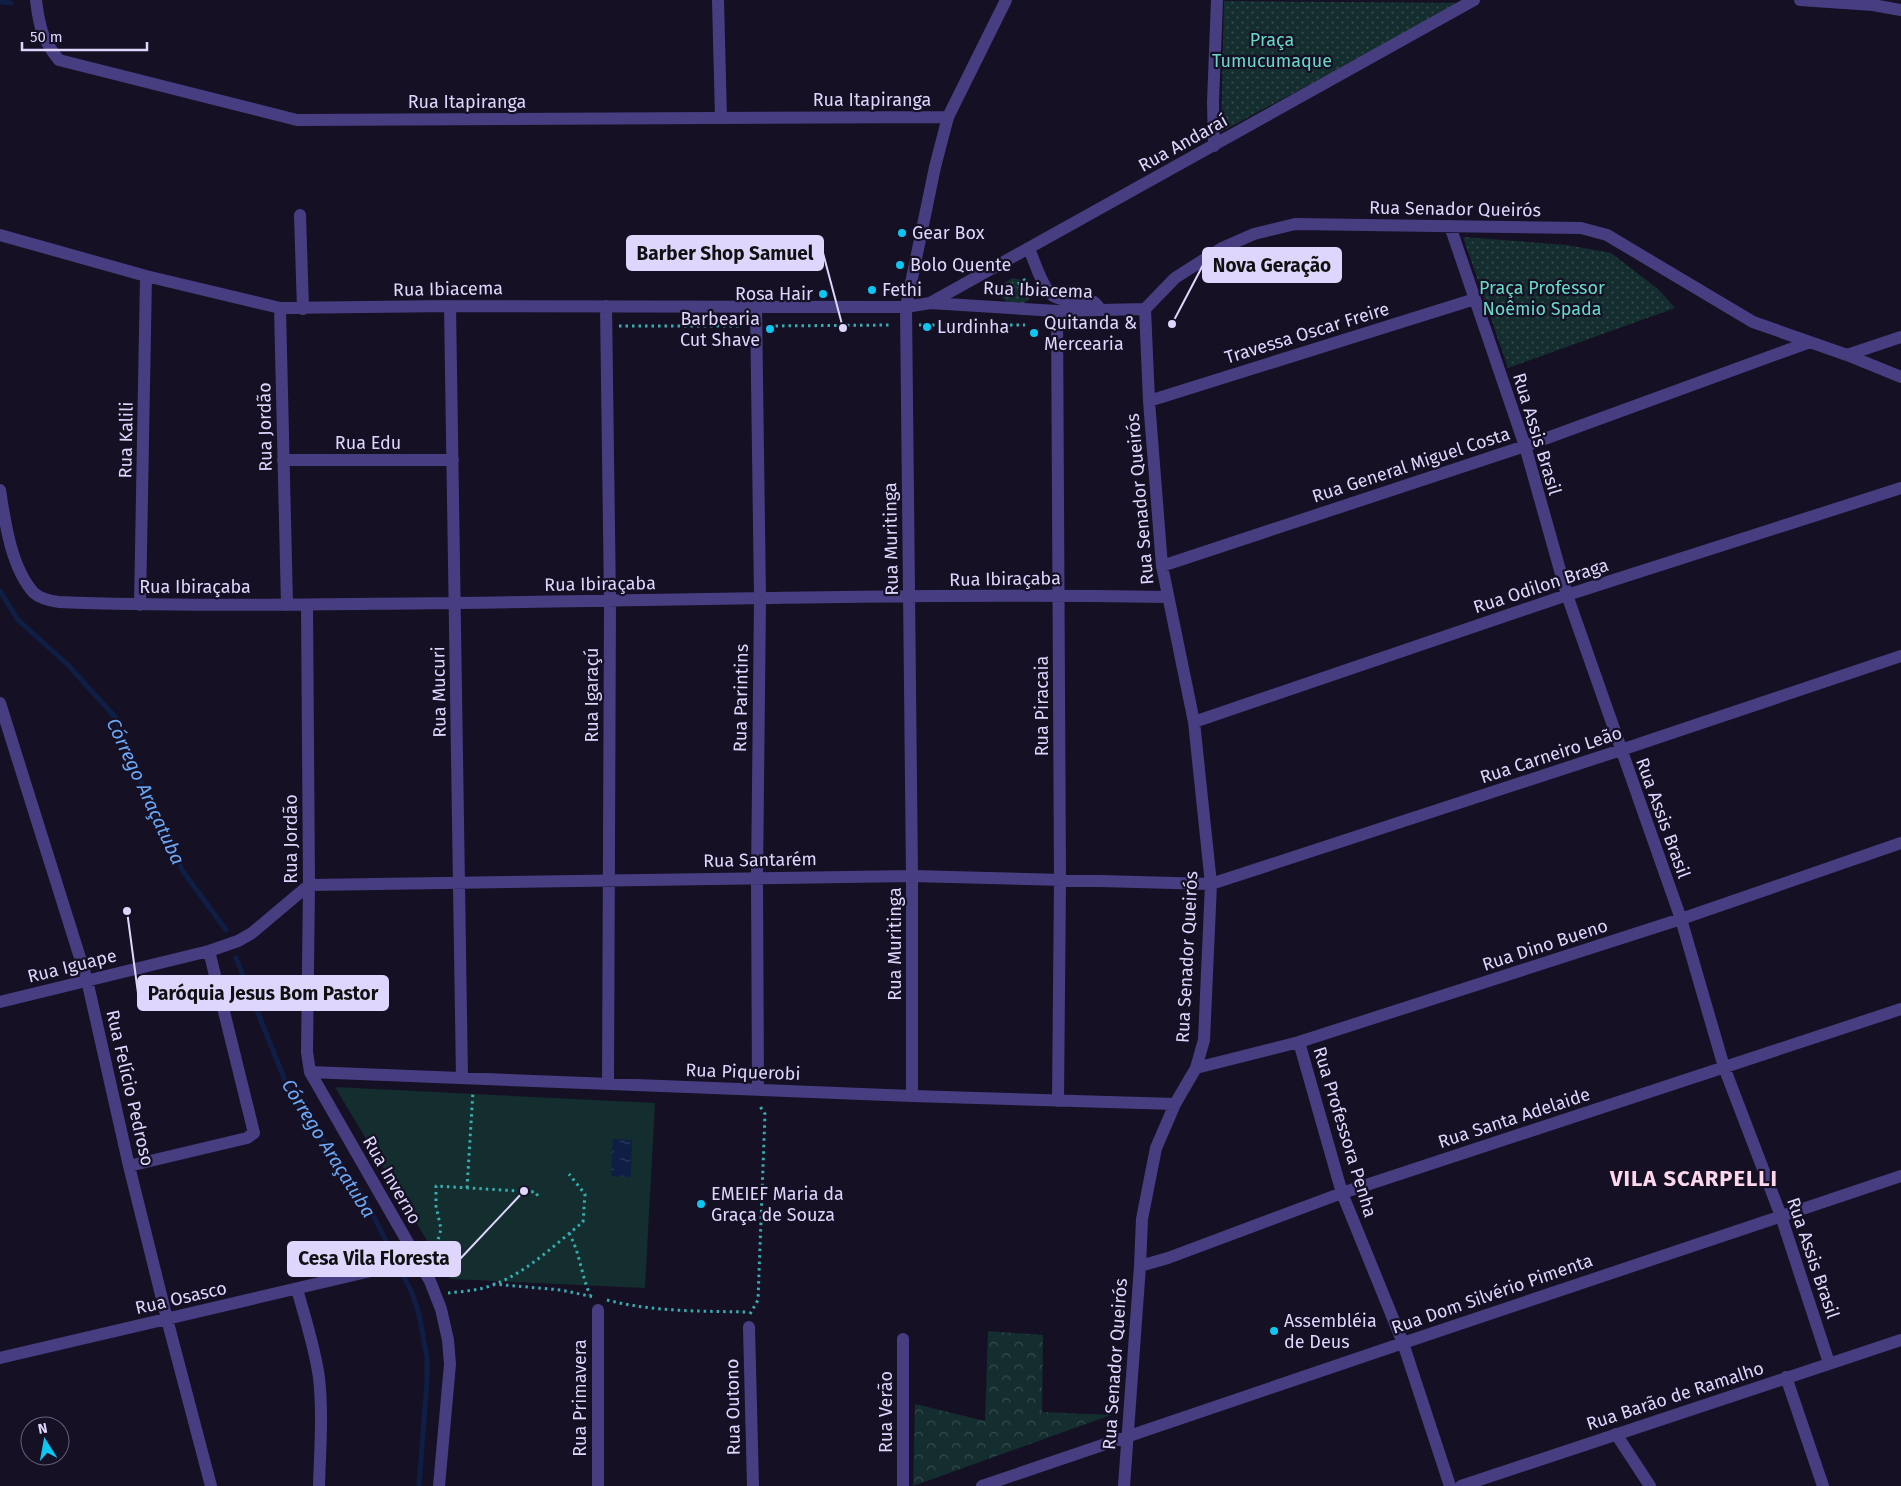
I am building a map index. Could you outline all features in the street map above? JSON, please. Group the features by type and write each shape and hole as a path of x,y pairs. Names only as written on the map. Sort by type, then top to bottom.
{"street":[{"name":"Rua Itapiranga","path":"36,0 39,24 47,46 59,60 297,120 948,117"},
{"path":"718,0 721,118"},
{"name":"Rua Muritinga","path":"912,1096 912,876 906,307 935,167 948,117 1006,0"},
{"path":"1214,146 1213,102 1217,0"},
{"name":"Rua Andaraí","path":"906,307 930,303 1474,0"},
{"path":"1800,0 1872,5 1901,10"},
{"path":"300,215 303,309"},
{"name":"Rua Senador Queirós","path":"1124,1486 1142,1219 1156,1148 1175,1104 1196,1068 1204,1040 1211,884 1194,722 1162,566 1149,401 1145,308 1175,278 1222,248 1254,234 1295,224 1581,228 1607,235 1753,322 1901,376"},
{"name":"Rua Assis Brasil","path":"1450,226 1525,446 1567,595 1681,919 1724,1067 1781,1216 1829,1363"},
{"name":"Rua Ibiacema","path":"0,235 146,276 280,308 450,306 906,307"},
{"path":"1029,249 1045,288 1053,296 1094,302 1101,310"},
{"name":"Rua Kalili","path":"140,605 146,276"},
{"name":"Travessa Oscar Freire","path":"1149,401 1475,299"},
{"name":"Rua Ibiacema","path":"930,303 1057,311 1145,308"},
{"name":"Rua Mucuri","path":"450,306 459,882 468,1078"},
{"name":"Rua Igaraçú","path":"606,306 610,602 608,1084"},
{"name":"Rua Parintins","path":"756,306 760,598 757,878 758,1090"},
{"name":"Rua Jordão","path":"280,308 287,605"},
{"name":"Rua Piracaia","path":"1057,311 1060,879 1058,1101"},
{"path":"1847,355 1901,337"},
{"name":"Rua General Miguel Costa","path":"1162,566 1525,446 1810,342"},
{"name":"Rua Edu","path":"283,460 452,460"},
{"name":"Rua Odilon Braga","path":"1194,722 1567,595 1901,488"},
{"name":"Rua Ibiraçaba","path":"0,490 4,519 13,554 24,577 34,593 47,600 59,602 140,605 307,605 456,602 610,602 760,598 1058,596 1168,598"},
{"name":"Rua Jordão","path":"307,605 309,885 306,1052 310,1072"},
{"name":"Rua Carneiro Leão","path":"1211,884 1901,656"},
{"name":"Rua Felício Pedroso","path":"0,703 87,980 129,1166 211,1486"},
{"name":"Rua Dino Bueno","path":"1196,1068 1299,1042 1681,919 1901,843"},
{"name":"Rua Santarém","path":"309,885 912,876 1211,884"},
{"name":"Rua Iguape","path":"0,1002 209,951 238,941 252,933 309,885"},
{"path":"129,1166 247,1138 254,1133 209,951"},
{"name":"Rua Santa Adelaide","path":"1140,1266 1168,1258 1342,1194 1901,1009"},
{"name":"Rua Professora Penha","path":"1299,1042 1342,1194 1403,1342 1450,1486"},
{"name":"Rua Piquerobi","path":"310,1072 912,1096 1175,1104"},
{"name":"Rua Inverno","path":"310,1072 430,1281 441,1309 448,1340 450,1364 439,1486"},
{"name":"Rua Dom Silvério Pimenta","path":"982,1486 1403,1342 1901,1176"},
{"name":"Rua Osasco","path":"0,1358 371,1271"},
{"path":"297,1289 316,1360 319,1380 321,1404 319,1486"},
{"name":"Rua Primavera","path":"598,1310 598,1486"},
{"name":"Rua Outono","path":"749,1327 753,1486"},
{"name":"Rua Verão","path":"903,1339 903,1486"},
{"name":"Rua Barão de Ramalho","path":"1461,1486 1901,1340"},
{"path":"1786,1377 1823,1486"},
{"path":"1616,1434 1650,1486"}],"path":[{"path":"606,326 1028,325"},
{"path":"467,1188 468,1078"},
{"path":"749,1327 750,1312 758,1300 764,1144 765,1114 758,1104 758,1090"},
{"path":"435,1294 480,1289 512,1275 530,1264 583,1222 585,1194 569,1174"},
{"path":"433,1262 433,1255 440,1238 441,1229 436,1206 436,1186 536,1192 538,1197"},
{"path":"570,1233 576,1246 583,1280 590,1296"},
{"path":"385,1268 410,1262"},
{"path":"493,1284 561,1290 640,1307 670,1310 750,1312"}],"green space":[{"name":"Praça Tumucumaque","path":"1224,1 1461,3 1221,132"},
{"name":"Praça Professor Noêmio Spada","path":"1463,237 1567,245 1611,253 1658,289 1675,308 1508,368"},
{"path":"1012,278 1022,280 1030,293 1029,300 1015,305 1004,300 999,291"},
{"path":"335,1087 655,1103 645,1288 450,1279"},
{"path":"988,1331 1043,1335 1042,1412 1111,1415 913,1486 915,1404 985,1421"}],"water":[{"path":"613,1139 632,1140 631,1177 611,1176"}],"waterway":[{"path":"0,2 11,3"},
{"name":"Córrego Araçatuba","path":"0,591 18,620 68,665 116,718 153,813 170,836 182,870 226,930"},
{"name":"Córrego Araçatuba","path":"236,958 290,1093 365,1199 412,1293 419,1314 427,1358 419,1486"}],"place":[{"name":"Gear Box","path":"902,233"},
{"name":"Bolo Quente","path":"900,265"},
{"name":"Fethi","path":"872,290"},
{"name":"Rosa Hair","path":"823,294"},
{"name":"Nova Geração","path":"1172,324"},
{"name":"Lurdinha","path":"927,327"},
{"name":"Barber Shop Samuel","path":"843,328"},
{"name":"Barbearia Cut Shave","path":"770,329"},
{"name":"Quitanda & Mercearia","path":"1034,333"},
{"name":"Paróquia Jesus Bom Pastor","path":"127,911"},
{"name":"Cesa Vila Floresta","path":"524,1191"},
{"name":"EMEIEF Maria da Graça de Souza","path":"701,1204"},
{"name":"Assembléia de Deus","path":"1274,1331"}],"district":[{"name":"VILA SCARPELLI","path":"1694,1178"}]}
